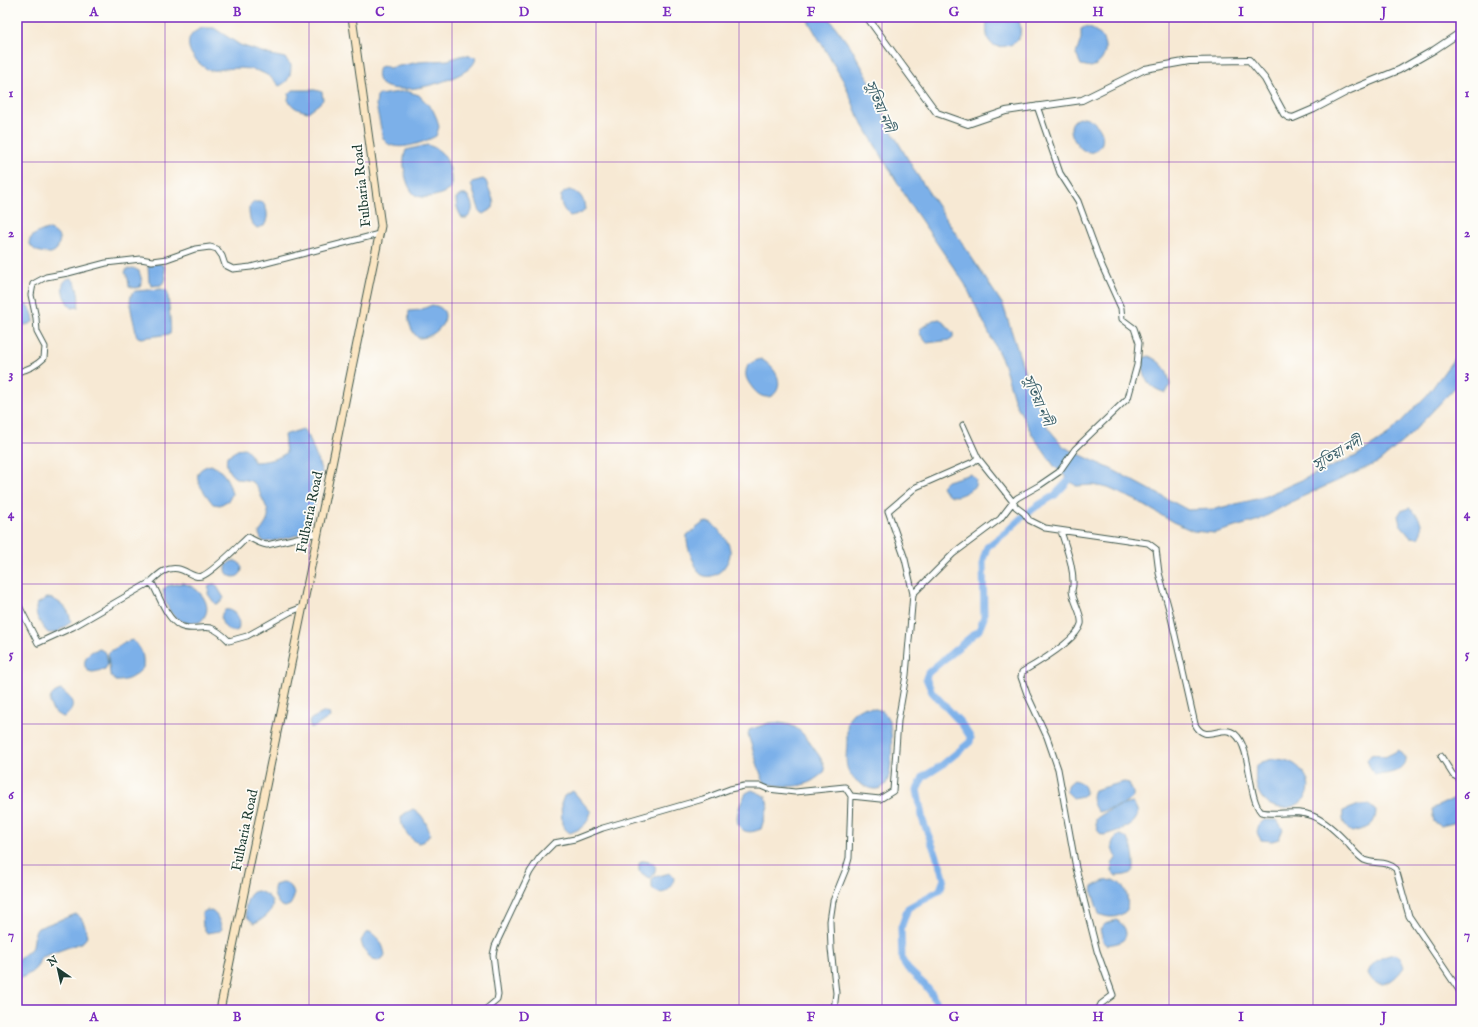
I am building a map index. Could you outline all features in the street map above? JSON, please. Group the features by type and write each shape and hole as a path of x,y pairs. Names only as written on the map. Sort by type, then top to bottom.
{"main road":[{"name":"Fulbaria Road","path":"220,1010 379,234 380,226 352,17"}],"street":[{"path":"867,17 936,113 968,124 1006,111 1082,100 1145,69 1189,61 1249,60 1265,79 1284,114 1293,118 1350,90 1399,70 1434,50 1461,32"},
{"path":"913,594 953,554 1000,519 1017,498 1059,472 1075,449 1128,398 1138,365 1139,343 1134,328 1122,319 1121,308 1102,266 1078,201 1060,173 1037,106"},
{"path":"17,372 31,368 44,358 45,347 37,332 36,318 31,295 33,284 46,277 106,263 140,259 152,261 195,249 210,247 217,249 226,265 233,269 251,267 379,234"},
{"path":"963,425 978,458 1016,507 1024,513 1029,520 1045,528 1148,543 1156,549 1159,573 1198,729 1207,734 1224,730 1230,731 1241,741 1247,760 1258,810 1261,812 1303,813 1314,817 1333,829 1363,859 1370,862 1391,864 1396,869 1409,916 1461,993"},
{"path":"852,796 880,799 893,791 898,721 906,675 913,594 905,559 888,511 916,487 978,458"},
{"path":"1061,531 1068,554 1073,584 1072,591 1081,624 1070,639 1022,672 1021,677 1027,694 1047,737 1058,769 1078,875 1097,951 1113,996 1101,1004 1098,1010"},
{"path":"17,602 38,643 73,627 149,583 163,571 177,568 195,576 202,576 248,537 267,545 318,533"},
{"path":"149,583 154,585 167,614 180,626 194,629 211,628 219,632 229,641 247,636 290,612 303,607"},
{"path":"1441,756 1453,775 1461,779"},
{"path":"485,1010 497,1000 498,995 493,961 495,946 530,872 540,857 554,843 575,839 603,828 744,786 761,786 768,789 795,792 845,787 852,796 849,858 833,901 830,921 831,949 836,993 834,1010"}],"water":[{"path":"806,17 828,17 852,49 873,87 884,118 916,173 1003,305 1027,379 1048,428 1064,447 1115,471 1188,510 1215,509 1261,498 1356,456 1388,435 1428,394 1461,349 1461,381 1409,436 1379,462 1295,500 1259,520 1215,533 1193,531 1173,522 1135,500 1108,488 1093,485 1076,486 1054,466 1033,436 1015,402 1003,362 965,284 914,210 878,150 858,116 844,82"},
{"path":"988,17 1018,17 1021,31 1018,40 1013,44 999,47 990,43 987,34"},
{"path":"1085,27 1097,32 1104,41 1105,46 1105,52 1101,61 1091,67 1081,65 1076,54 1081,39 1081,29"},
{"path":"203,28 214,28 240,45 285,58 291,65 289,78 279,86 265,74 248,69 238,68 210,71 198,62 190,51 189,47 190,37 197,30"},
{"path":"464,55 476,57 474,63 466,71 435,84 417,88 400,89 386,86 378,79 379,67 385,66 389,68 419,62 448,60"},
{"path":"293,90 315,90 322,92 323,100 308,112 301,110 294,107 288,100 289,94"},
{"path":"406,91 419,95 433,110 439,127 436,136 423,142 408,146 393,146 387,143 383,138 376,105 377,97 379,95"},
{"path":"1084,117 1096,124 1101,132 1101,145 1095,151 1089,152 1083,150 1073,138 1071,131 1072,125 1076,119"},
{"path":"427,145 440,151 447,161 451,174 451,188 448,191 438,195 422,197 414,194 408,185 404,160 406,150"},
{"path":"483,179 486,181 494,202 493,208 483,214 480,212 471,184 472,182"},
{"path":"569,190 576,192 581,196 585,209 582,213 570,216 564,210 561,198 565,192"},
{"path":"461,195 467,195 472,204 471,213 467,218 462,218 458,211 456,198"},
{"path":"254,202 262,202 266,207 267,213 267,220 264,226 257,228 252,223 249,216 249,207"},
{"path":"47,229 55,232 60,239 57,250 51,253 44,253 35,250 29,242 34,235"},
{"path":"159,263 164,266 166,279 161,285 152,286 149,282 148,266"},
{"path":"133,268 139,271 142,281 140,287 135,288 129,286 125,272 127,269"},
{"path":"71,278 77,288 79,300 78,307 72,308 66,301 63,292 64,283 66,280"},
{"path":"166,290 168,293 171,327 170,334 141,338 138,337 136,335 130,303 132,293 136,291"},
{"path":"21,303 29,307 33,315 34,321 30,324 21,325 17,322 17,305"},
{"path":"432,305 440,308 444,312 445,317 443,323 433,334 418,338 410,326 409,311 420,310"},
{"path":"940,319 953,333 953,337 951,340 927,343 920,334 920,329 933,320"},
{"path":"1149,356 1161,364 1168,375 1170,385 1166,393 1154,388 1147,381 1144,371 1143,358"},
{"path":"761,359 772,367 777,376 779,384 777,391 772,396 766,397 758,394 746,378 747,367 753,362"},
{"path":"303,429 309,437 322,472 309,528 295,536 265,542 261,539 259,533 268,519 268,511 256,485 248,480 236,478 231,474 227,465 227,456 244,448 248,451 254,462 267,461 286,453 284,435"},
{"path":"211,465 223,473 232,494 229,500 220,505 213,504 198,482 199,472 203,468"},
{"path":"971,474 976,479 975,486 962,494 953,496 945,491 942,486 947,481"},
{"path":"1409,508 1416,514 1420,521 1421,530 1418,538 1411,537 1400,524 1398,516 1401,511"},
{"path":"707,522 720,531 727,541 730,550 730,555 726,565 722,570 713,576 702,575 697,569 690,552 687,538 687,535 703,523"},
{"path":"231,561 237,561 242,566 240,575 237,577 231,577 226,572 226,566"},
{"path":"182,583 194,588 204,598 207,610 205,616 200,622 192,623 179,620 170,611 167,605 163,590 167,586"},
{"path":"214,584 224,598 220,603 215,604 208,594 209,585"},
{"path":"47,598 53,599 62,604 67,609 70,616 71,622 56,633 48,633 40,623 36,612 37,604"},
{"path":"225,610 232,611 237,616 239,623 238,630 230,631 224,625 221,617"},
{"path":"132,640 142,652 143,668 130,678 123,681 115,681 110,674 109,652"},
{"path":"100,649 106,653 108,664 105,669 94,672 87,670 85,668 86,657 95,650"},
{"path":"61,690 69,697 72,704 71,710 64,717 55,712 50,704 52,695"},
{"path":"863,707 883,711 889,720 892,744 890,773 885,785 875,789 869,788 857,782 847,767 847,728 850,716"},
{"path":"325,712 329,713 330,717 313,728 310,727 309,722 311,719"},
{"path":"769,723 790,725 800,731 820,758 825,771 811,781 798,786 766,784 762,778 748,735 749,730"},
{"path":"1399,750 1406,758 1403,766 1394,772 1374,774 1367,760 1371,755 1376,754 1385,757"},
{"path":"1273,759 1290,762 1303,772 1309,785 1306,796 1298,804 1287,808 1275,807 1264,800 1257,787 1256,766 1262,762"},
{"path":"1074,780 1083,785 1086,794 1073,798 1066,791 1069,784"},
{"path":"1124,782 1129,783 1133,793 1132,799 1118,806 1098,812 1092,796 1094,790"},
{"path":"752,790 766,797 768,806 761,829 749,832 740,828 737,819 739,808 746,793"},
{"path":"573,791 591,812 584,826 570,833 562,824 561,804 564,796"},
{"path":"1461,795 1461,821 1441,826 1434,822 1432,809"},
{"path":"1133,803 1137,810 1135,821 1117,831 1104,835 1099,833 1096,827 1096,819 1114,808"},
{"path":"1359,805 1369,805 1376,811 1374,821 1369,826 1352,832 1344,823 1343,811"},
{"path":"413,809 422,816 430,834 425,840 418,843 406,833 401,822 401,818 404,814"},
{"path":"1264,820 1277,820 1283,829 1279,839 1272,841 1261,840 1257,833 1259,825"},
{"path":"1119,835 1124,836 1132,847 1134,868 1129,874 1116,876 1112,872 1112,864 1117,857 1113,851 1112,845 1116,837"},
{"path":"641,861 650,862 655,865 655,871 651,878 639,871 639,864"},
{"path":"670,873 674,878 672,886 669,889 663,893 660,893 652,888 652,880 654,877"},
{"path":"1113,880 1124,888 1128,905 1127,910 1121,915 1107,917 1099,914 1092,892 1093,886 1104,881"},
{"path":"285,882 291,887 294,895 290,905 285,907 281,906 277,901 274,891 275,885"},
{"path":"258,891 270,898 272,907 266,916 254,923 246,916 246,906 250,895 253,892"},
{"path":"207,910 213,912 217,916 222,929 220,931 207,933 203,927 202,913"},
{"path":"76,914 81,918 85,927 87,937 83,942 42,957 33,971 17,979 17,961 33,947 35,932 38,928"},
{"path":"1116,920 1124,927 1126,931 1125,937 1120,942 1107,945 1103,941 1100,930 1105,924"},
{"path":"370,932 378,939 384,948 385,956 378,961 372,960 363,948 361,941 365,934"},
{"path":"1395,954 1400,958 1404,967 1391,981 1381,984 1376,983 1368,973 1372,965 1386,956"}],"waterway":[{"path":"939,1010 932,994 908,969 902,960 901,928 908,908 940,890 944,879 923,821 917,790 923,777 942,765 970,742 971,738 961,723 932,692 926,678 928,673 979,630 984,618 983,560 987,547 1021,518 1055,495 1071,478"}],"water label":[{"name":"সুতিয়া নদী","path":"880,106"},
{"name":"সুতিয়া নদী","path":"1038,400"},
{"name":"সুতিয়া নদী","path":"1337,453"}]}
